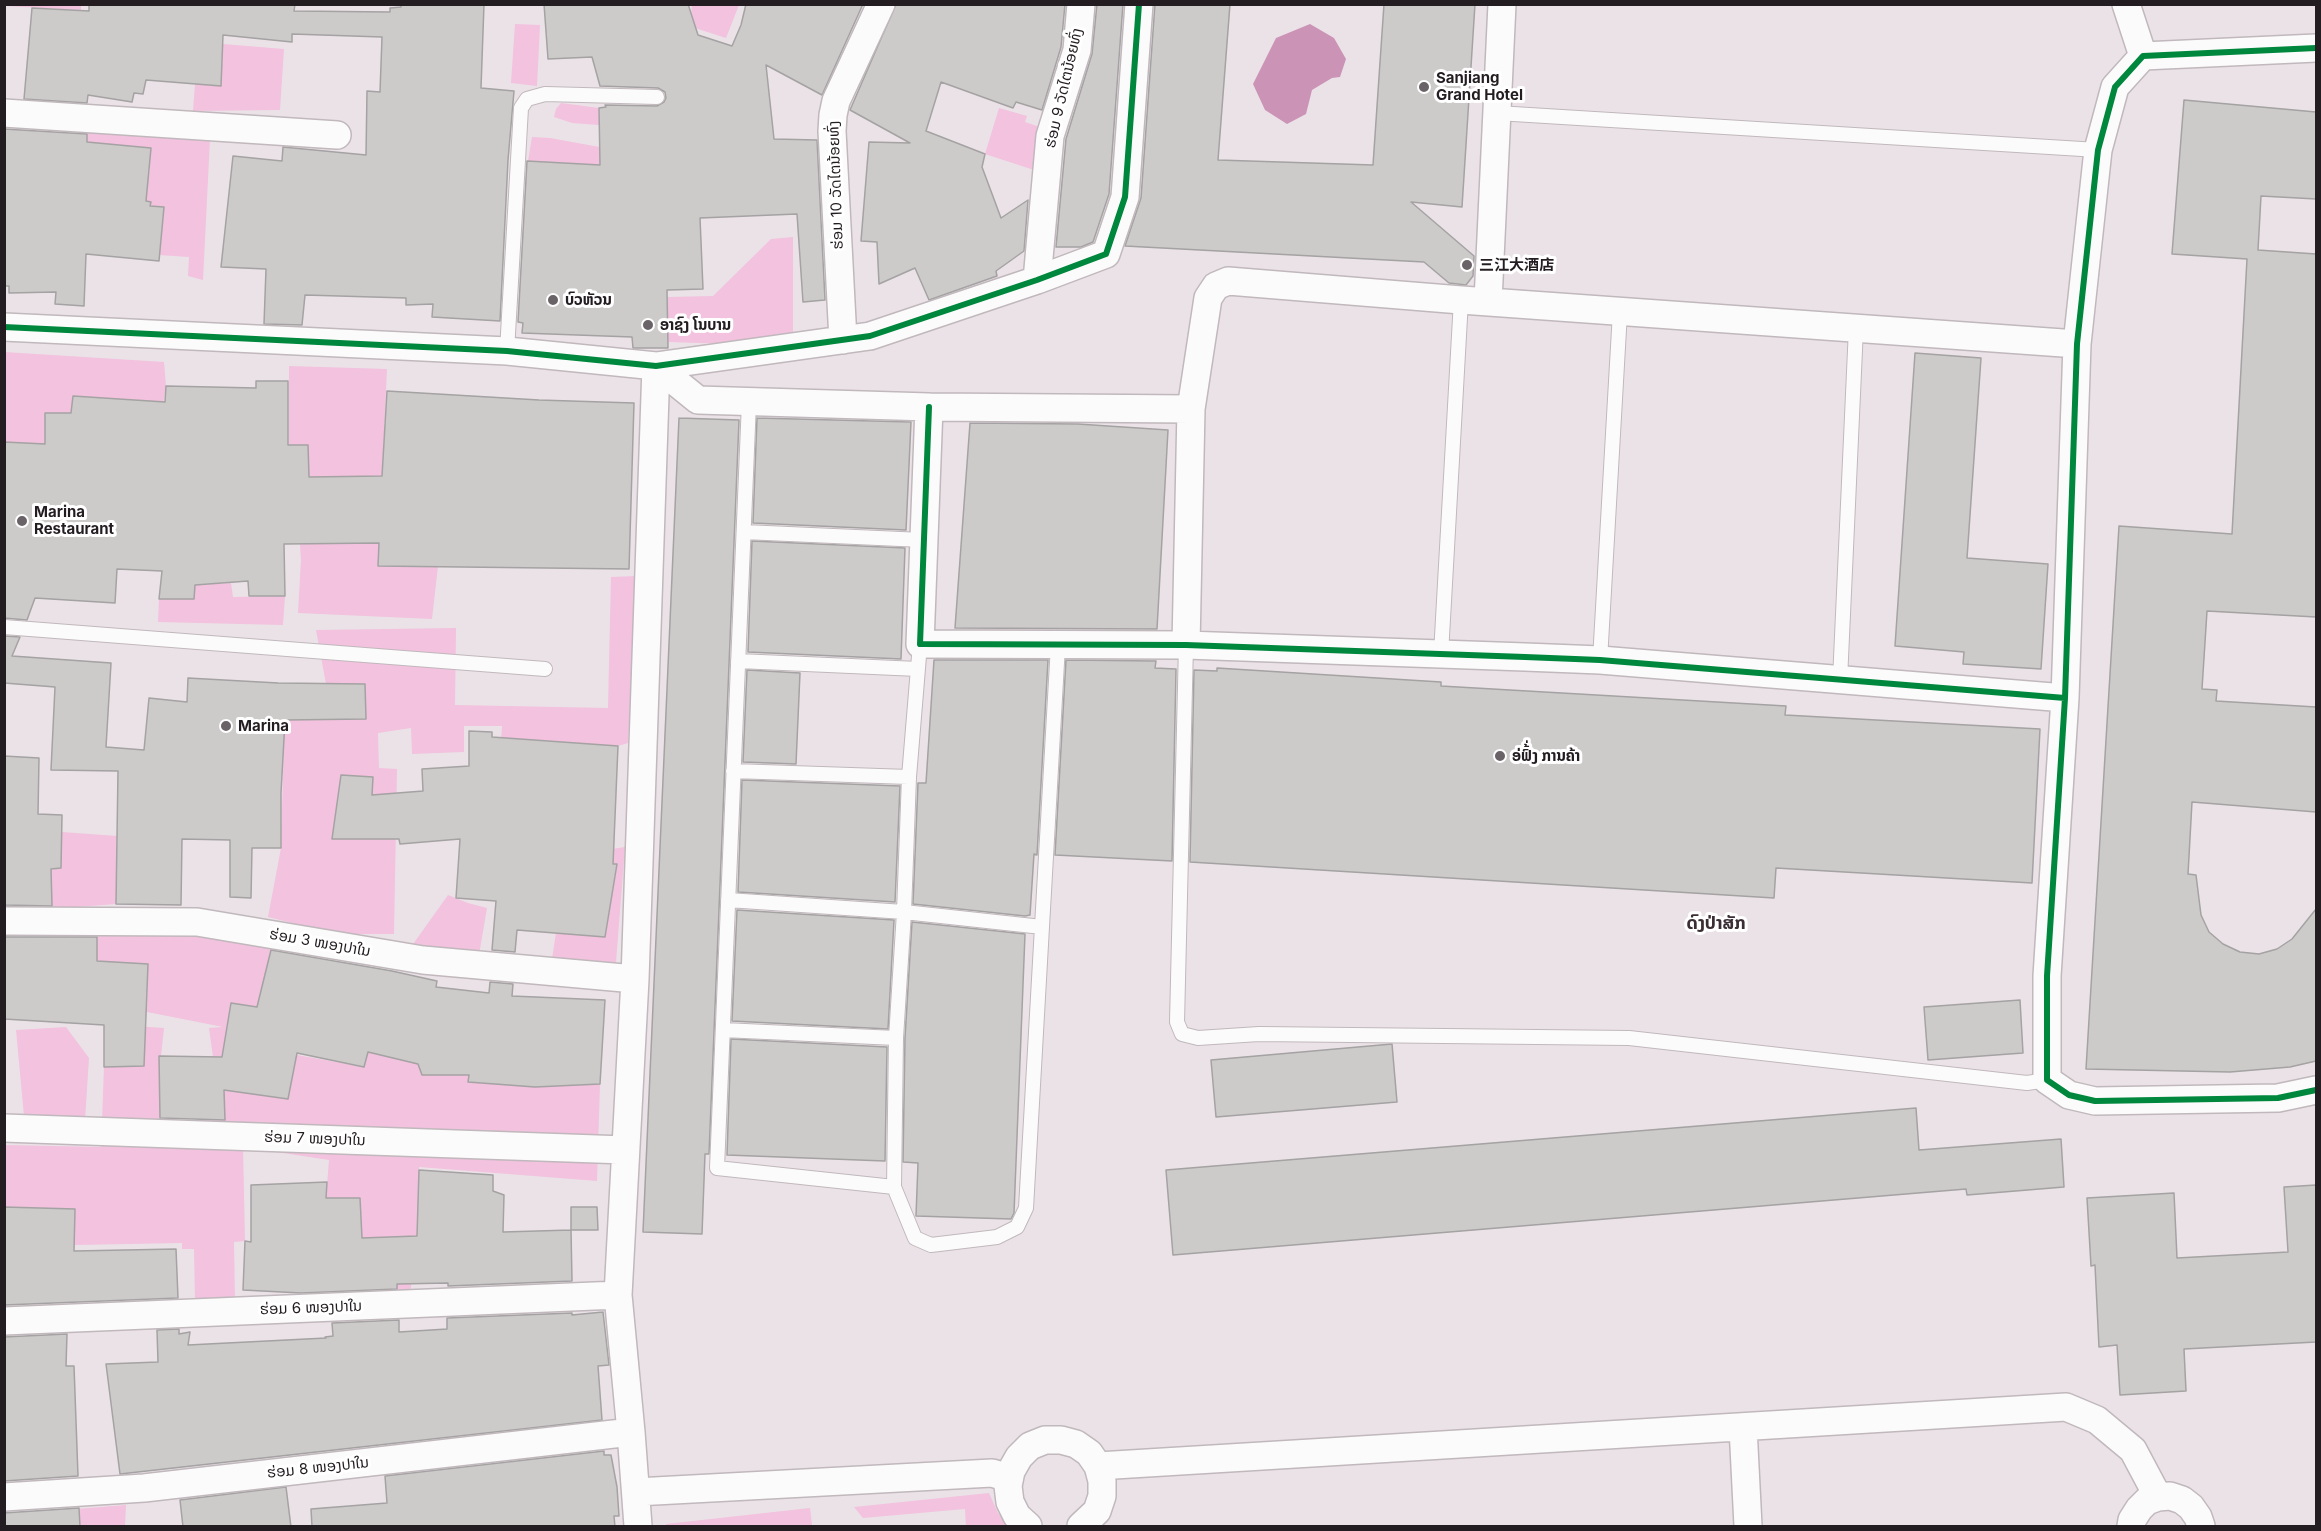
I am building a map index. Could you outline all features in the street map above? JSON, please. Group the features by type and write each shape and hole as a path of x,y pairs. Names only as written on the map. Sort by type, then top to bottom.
{"street":[{"name":"ຮ່ອມ 10 ວັດໄຕນ້ອຍທົ່ງ","path":"843,340 833,115 836,101 881,4"},
{"name":"ຮ່ອມ 9 ວັດໄຕນ້ອຍທົ່ງ","path":"1037,279 1050,136 1077,50 1082,4"},
{"path":"4,327 507,351 656,366 870,336 1106,254 1125,197 1139,4"},
{"path":"1488,302 1502,4"},
{"path":"2126,4 2143,56"},
{"path":"2316,48 2143,56 2115,87 2098,150 2077,344 2065,698 2047,976 2047,1080 2069,1095 2095,1101 2278,1098 2316,1090"},
{"path":"4,113 337,135"},
{"path":"1186,645 1191,409 1208,298 1216,286 1227,281 1620,312 2077,344"},
{"path":"656,366 698,399 929,407 1191,409"},
{"path":"638,1527 618,1295 635,979 656,366"},
{"path":"929,407 919,656 1058,645 1186,645 1441,654 1600,660 2065,698"},
{"name":"ຮ່ອມ 3 ໜອງປາໃນ","path":"4,921 197,922 423,960 635,979"},
{"name":"ຮ່ອມ 7 ໜອງປາໃນ","path":"4,1128 625,1150"},
{"name":"ຮ່ອມ 6 ໜອງປາໃນ","path":"4,1321 618,1295"},
{"path":"1098,1466 2066,1407 2097,1420 2133,1450 2158,1497"},
{"path":"1743,1426 1748,1527"},
{"name":"ຮ່ອມ 8 ໜອງປາໃນ","path":"4,1497 144,1488 631,1432"},
{"path":"1028,1527 1017,1516 1010,1502 1011,1470 1018,1457 1030,1446 1045,1440 1061,1440 1076,1444 1089,1453 1098,1466 1102,1481 1102,1496 1097,1511 1081,1527"},
{"path":"636,1492 992,1473 1009,1479"},
{"path":"2131,1527 2132,1520 2147,1501 2170,1496 2182,1500 2191,1507 2201,1527"}],"lane":[{"path":"507,351 521,108 527,99 545,94 657,97"},
{"path":"1497,113 2098,150"},
{"path":"1441,654 1461,300"},
{"path":"1600,660 1620,312"},
{"path":"1840,680 1856,328"},
{"path":"749,402 717,1168 894,1186"},
{"path":"744,532 923,540"},
{"path":"4,627 545,669"},
{"path":"738,662 919,656 909,777 896,1038 894,1186 915,1238 931,1245 997,1237 1017,1227 1026,1208 1058,645"},
{"path":"1186,645 1177,1022 1182,1034 1198,1038 1259,1034 1629,1038 2027,1083 2047,1080"},
{"path":"734,771 909,777"},
{"path":"728,900 904,912 1042,927"},
{"path":"723,1030 896,1038"}],"shaded area":[{"path":"5,4 81,5 81,10 5,6"},
{"path":"692,5 739,5 726,38 695,28 691,15"},
{"path":"515,24 540,25 537,86 511,83"},
{"path":"1310,24 1334,38 1346,59 1340,77 1332,78 1312,90 1306,114 1287,124 1265,110 1253,84 1276,38"},
{"path":"223,44 284,49 280,110 193,111 195,84 221,86"},
{"path":"561,103 599,108 599,125 572,123 554,117"},
{"path":"999,108 1027,116 1025,122 1043,128 1034,170 985,154"},
{"path":"85,131 210,139 203,280 188,276 189,257 159,255 164,207 150,206 150,202 134,200 149,176 151,148 81,142"},
{"path":"532,137 616,150 619,166 528,161"},
{"path":"793,237 793,336 731,344 668,342 668,297 713,296 771,239"},
{"path":"4,352 164,362 166,386 161,416 130,400 73,396 71,413 45,413 45,444 5,442"},
{"path":"289,366 387,369 378,565 438,566 432,619 298,613 300,544 339,543 361,477 309,477 289,445"},
{"path":"637,576 628,743 618,746 586,744 500,754 502,726 464,726 464,752 412,754 411,728 378,733 379,768 397,769 394,934 336,934 268,917 281,848 284,736 267,718 292,720 366,718 365,684 326,684 316,630 456,628 455,705 608,708 611,577"},
{"path":"231,583 233,597 285,596 283,625 158,622 159,599 194,599 195,585"},
{"path":"62,832 117,836 116,904 52,909 51,870 61,868"},
{"path":"625,847 614,988 548,985 556,933 605,937 617,865 547,859"},
{"path":"448,895 487,908 479,955 411,947"},
{"path":"96,933 197,933 273,943 257,1007 231,1003 227,1027 251,1044 253,1094 288,1099 297,1055 364,1067 368,1052 418,1064 422,1075 469,1075 600,1084 597,1181 419,1167 418,1244 410,1293 397,1293 394,1237 362,1238 360,1198 326,1198 329,1160 243,1147 245,1241 234,1242 235,1301 195,1301 194,1249 182,1249 182,1243 74,1245 5,1207 5,1145 101,1147 104,1067 134,1066 134,1026 164,1028 159,1074 160,1121 225,1120 224,1072 213,1057 209,1028 223,1027 147,1012 148,964 97,961"},
{"path":"66,1027 89,1058 85,1120 24,1116 16,1030"},
{"path":"989,1493 998,1513 1009,1526 966,1526 965,1509 863,1518 854,1507"},
{"path":"126,1505 125,1526 52,1526 51,1511"},
{"path":"810,1508 812,1525 666,1526 666,1524"}],"building":[{"path":"89,4 295,4 294,11 390,12 390,8 401,7 401,4 484,4 481,88 514,91 500,321 432,317 433,304 406,305 406,298 305,295 302,325 264,324 266,269 221,267 233,156 282,161 283,147 366,155 367,91 380,92 382,37 292,34 292,42 223,35 221,86 146,80 143,94 134,93 132,102 88,95 87,103 24,99 32,8 89,11"},
{"path":"544,4 688,4 698,35 732,46 741,25 746,4 863,4 822,95 766,65 774,139 817,140 825,300 803,302 797,214 700,218 703,289 667,290 668,348 633,348 632,337 522,333 523,323 518,322 527,161 600,165 599,108 606,107 605,105 657,106 666,98 665,92 658,88 600,86 592,57 548,59"},
{"path":"896,4 1065,4 1061,47 1042,110 1016,102 1013,108 941,82 926,131 985,154 982,167 1001,218 1028,200 1024,251 996,271 997,276 929,300 915,268 879,284 877,242 861,241 869,142 910,143 850,110"},
{"path":"1097,4 1123,4 1109,194 1093,242 1081,247 1056,247 1066,139 1092,54"},
{"name":"Sanjiang Grand Hotel","path":"1155,4 1230,4 1218,160 1373,165 1384,4 1475,4 1462,207 1411,202 1474,256 1473,276 1466,285 1449,283 1424,262 1125,246 1141,198"},
{"path":"2184,100 2316,112 2316,199 2261,196 2258,250 2316,254 2316,617 2207,611 2202,689 2217,690 2216,701 2316,707 2316,812 2192,802 2188,874 2196,875 2201,915 2209,932 2223,944 2240,952 2259,954 2277,949 2292,939 2316,909 2316,1061 2290,1067 2230,1072 2086,1069 2119,526 2232,534 2247,259 2172,254"},
{"path":"4,129 87,134 87,142 151,148 146,201 151,202 150,206 164,207 159,261 86,254 84,306 55,304 56,292 9,293 9,286 4,286"},
{"path":"1915,353 1981,358 1967,558 2048,564 2041,669 1963,664 1964,652 1895,646"},
{"path":"256,381 288,381 288,445 308,445 309,477 382,476 387,391 634,403 629,569 378,566 379,543 284,544 285,596 249,596 248,581 195,585 194,599 159,599 162,571 117,569 115,603 35,598 27,620 4,618 4,442 45,444 45,413 71,413 73,396 165,402 166,386 256,388"},
{"path":"679,418 739,420 709,1154 705,1154 702,1234 643,1232"},
{"path":"757,418 911,422 906,530 753,523"},
{"path":"970,423 1078,424 1168,430 1157,629 955,628"},
{"path":"752,541 905,548 901,659 748,652"},
{"path":"4,636 20,637 12,656 111,663 106,747 144,750 149,698 187,702 188,678 278,683 365,684 366,719 285,720 281,848 252,848 251,898 230,897 230,840 182,839 181,905 116,904 118,771 51,770 55,687 4,683"},
{"path":"934,660 1048,660 1037,855 1034,854 1030,915 913,904 918,783 926,783"},
{"path":"1066,660 1156,661 1155,668 1176,669 1172,861 1055,855"},
{"path":"1217,668 1441,682 1441,686 1786,706 1785,715 2040,729 2032,883 1776,868 1774,898 1190,862 1194,670 1217,671"},
{"path":"747,670 800,673 796,764 743,762"},
{"path":"469,731 492,732 492,737 618,746 613,864 617,864 605,937 517,930 515,952 492,950 496,901 456,898 460,839 400,844 399,839 332,839 341,775 373,777 372,795 423,791 422,769 469,766"},
{"path":"4,756 39,758 38,814 62,815 61,868 51,869 52,906 4,905"},
{"path":"742,780 900,786 895,902 738,892"},
{"path":"737,910 894,920 888,1029 732,1021"},
{"path":"912,922 1025,934 1014,1213 1011,1219 916,1216 918,1163 903,1162 905,1038"},
{"path":"4,937 97,937 97,961 148,964 144,1066 104,1067 104,1025 4,1019"},
{"path":"271,950 437,981 436,987 489,993 490,982 513,984 512,996 605,1000 600,1084 535,1087 468,1082 469,1075 422,1075 418,1064 368,1052 364,1067 297,1053 288,1099 224,1090 225,1120 160,1118 159,1056 222,1057 231,1003 257,1007"},
{"path":"2020,1000 2023,1053 1928,1060 1924,1007"},
{"path":"731,1039 887,1047 885,1161 727,1155"},
{"path":"1392,1044 1397,1102 1216,1117 1211,1060"},
{"path":"1916,1108 1919,1150 2061,1139 2064,1187 1967,1195 1966,1189 1173,1255 1166,1170"},
{"path":"419,1170 493,1175 493,1191 504,1195 503,1232 571,1230 572,1281 448,1286 448,1283 397,1284 397,1289 301,1293 243,1290 245,1241 251,1242 251,1185 327,1182 326,1198 360,1198 362,1238 417,1236"},
{"path":"2316,1185 2316,1342 2184,1349 2186,1391 2120,1395 2117,1345 2099,1347 2095,1265 2091,1266 2087,1198 2174,1193 2177,1258 2288,1252 2284,1187"},
{"path":"4,1207 75,1209 74,1251 176,1249 178,1298 4,1305"},
{"path":"571,1207 597,1207 598,1230 571,1230"},
{"path":"603,1312 609,1365 598,1366 602,1420 120,1474 106,1364 158,1362 157,1330 179,1329 179,1334 190,1332 188,1345 326,1338 333,1336 332,1323 399,1320 399,1332 447,1329 447,1318 572,1313 572,1315"},
{"path":"67,1334 66,1366 74,1366 78,1476 4,1481 4,1337"},
{"path":"604,1451 604,1455 611,1455 617,1487 619,1516 614,1516 615,1527 312,1527 311,1509 387,1503 385,1476"},
{"path":"286,1487 291,1527 183,1527 180,1500"},
{"path":"79,1508 80,1527 4,1527 4,1513"}],"cycle path":[{"path":"4,327 507,351 656,366 870,336 1037,280 1106,254 1125,197 1139,4"},
{"path":"2316,48 2143,56 2115,87 2098,150 2077,344 2065,698 2047,976 2047,1080 2069,1095 2095,1101 2278,1098 2316,1090"},
{"path":"929,407 920,644 1186,645 1600,660 2065,698"}],"place":[{"name":"Sanjiang Grand Hotel","path":"1424,87"},
{"name":"三江大酒店","path":"1467,265"},
{"name":"ບົວຫັວນ","path":"553,300"},
{"name":"ອາຊົງ ໂນບານ","path":"648,325"},
{"name":"Marina Restaurant","path":"22,521"},
{"name":"Marina","path":"226,726"},
{"name":"ອ່ຟົ້່ງ ການຄ້າ","path":"1500,756"}],"district":[{"name":"ດົງປ່າສັກ","path":"1716,924"}]}
